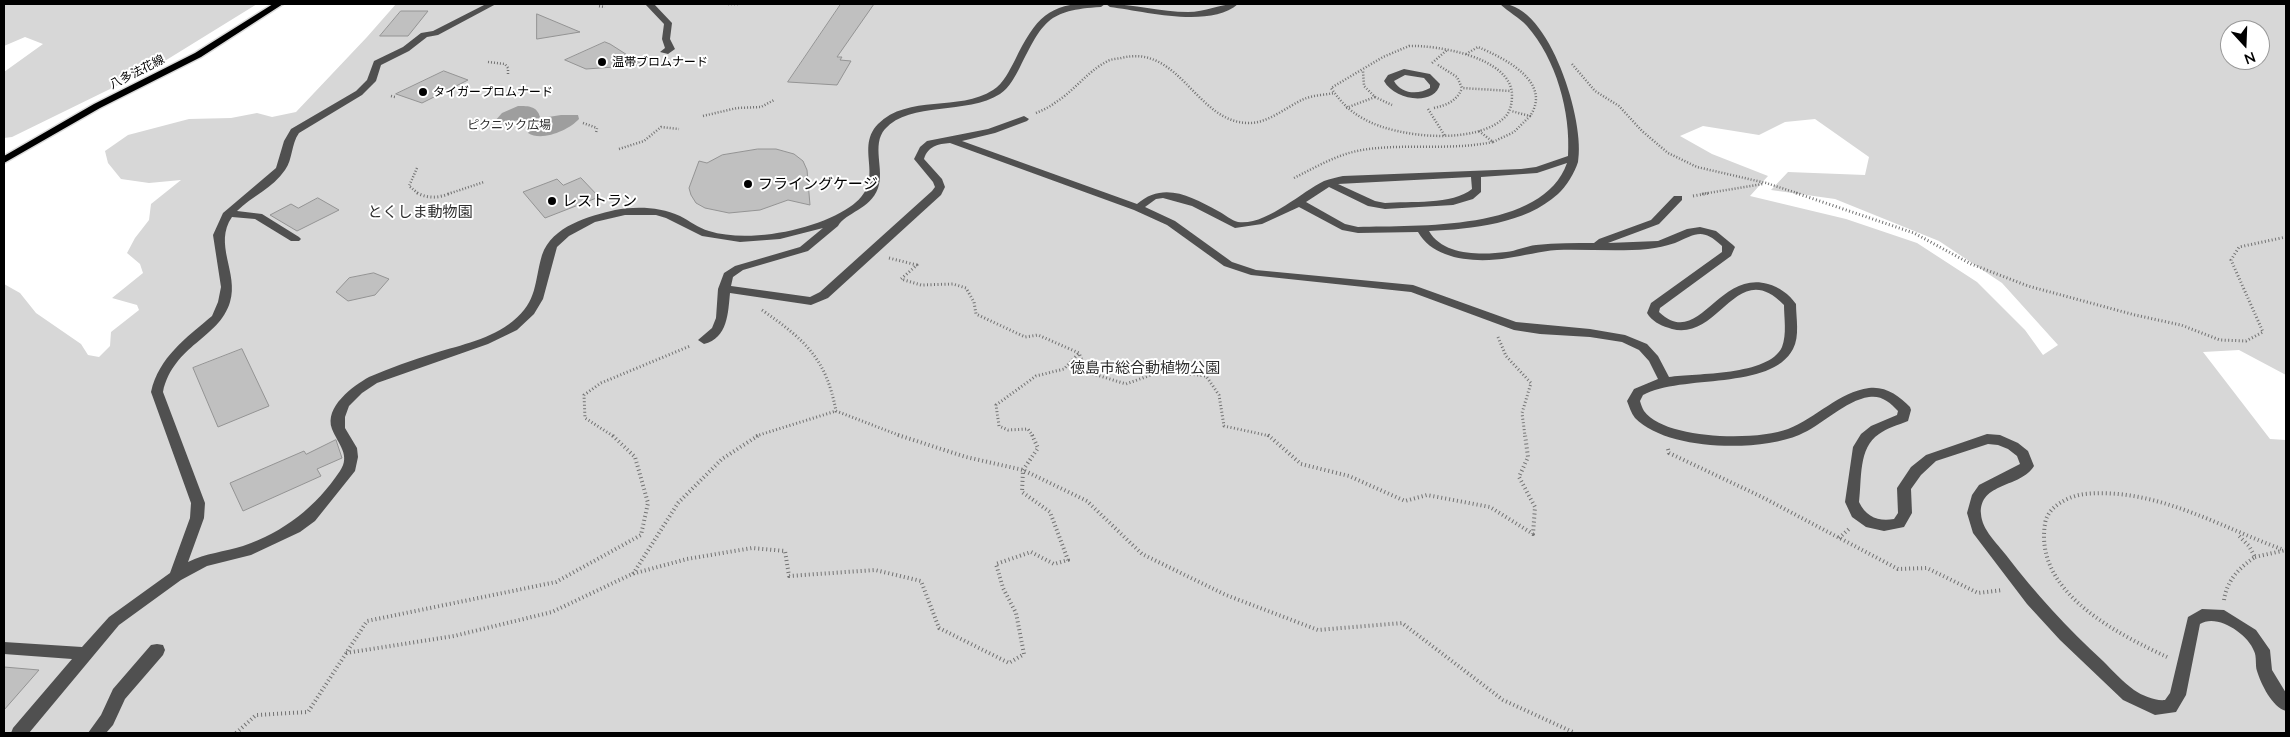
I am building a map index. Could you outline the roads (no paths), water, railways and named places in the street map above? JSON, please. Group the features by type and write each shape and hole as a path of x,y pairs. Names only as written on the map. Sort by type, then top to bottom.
{"main road":[{"name":"八多法花線","path":"4,160 97,106 198,55 279,4"}],"street":[{"path":"176,576 197,518 198,503 157,392 158,383 162,372 169,362 216,318 221,310 228,290 218,242 223,222 228,213 257,192 281,168 289,138 295,131 359,93 371,81 377,64 406,49 424,35 435,33 492,4"},
{"path":"649,4 668,23 666,40 670,48 665,52"},
{"path":"18,733 114,621 176,576 203,561 246,551 295,528 310,517 348,471 351,457 350,448 338,428 338,417 344,404 357,390 373,380 396,370 470,346 512,327 536,305 544,278 547,258 552,246 561,237 596,218 620,212 659,212 710,236 741,240 767,238 835,220 852,211 873,193 877,179 874,141 878,130 887,120 915,110 964,104 996,93 1007,83 1043,20 1070,8 1101,4"},
{"path":"1110,4 1185,16 1223,10 1234,4"},
{"path":"1298,202 1342,226 1358,230 1458,226 1496,220 1530,209 1560,187 1571,170 1574,148 1568,101 1544,43 1527,21 1504,4"},
{"path":"724,289 811,301 824,295 937,193 940,188 938,181 919,159 920,151 927,144 990,131 1024,119"},
{"path":"951,140 1138,208 1170,223 1228,264 1255,273 1413,289 1514,326 1540,330 1590,333 1625,339 1643,347 1654,358 1665,381"},
{"path":"1138,208 1153,196 1161,194 1176,196 1235,225 1245,226 1258,223 1329,183 1343,179 1537,170 1573,158"},
{"path":"1329,183 1372,204 1385,206 1453,202 1469,197 1477,190 1476,174"},
{"path":"1597,246 1602,241 1655,222 1678,198"},
{"path":"228,213 258,216 295,239"},
{"path":"704,340 717,330 722,318 724,289 728,275 739,268 804,249 834,224 835,220"},
{"path":"1422,228 1429,241 1446,251 1480,257 1508,255 1533,249 1554,247 1652,244 1669,242 1698,230 1712,232 1729,247 1727,254 1655,306 1653,313 1658,319 1668,324 1683,327 1697,323 1739,287 1752,284 1768,287 1782,295 1790,304 1790,336 1787,350 1774,361 1752,372 1725,377 1665,381 1650,385 1638,392 1634,401 1636,410 1644,420 1662,429 1723,440 1750,442 1776,438 1798,430 1862,394 1876,392 1888,394 1898,401 1905,410 1903,418 1876,429 1866,437 1858,450 1852,502 1857,513 1871,523 1884,526 1899,523 1905,513 1904,488 1916,471 1931,458 1987,439 2000,440 2013,446 2023,454 2027,466 2018,473 1984,489 1977,499 1974,513 1978,529 2023,588 2065,636 2129,695 2155,708 2170,707 2178,695 2193,621 2202,615 2224,616 2251,634 2262,650 2264,670 2275,691 2286,704"},
{"path":"4,648 87,654"},
{"path":"96,733 108,720 119,694 157,650"}],"place":[{"name":"温帯ブロムナード","path":"602,62"},
{"name":"タイガープロムナード","path":"423,92"},
{"name":"フライングケージ","path":"748,184"},
{"name":"レストラン","path":"552,201"}],"park label":[{"name":"ピクニック広場","path":"509,125"},
{"name":"とくしま動物園","path":"420,212"},
{"name":"徳島市総合動植物公園","path":"1145,368"}]}
